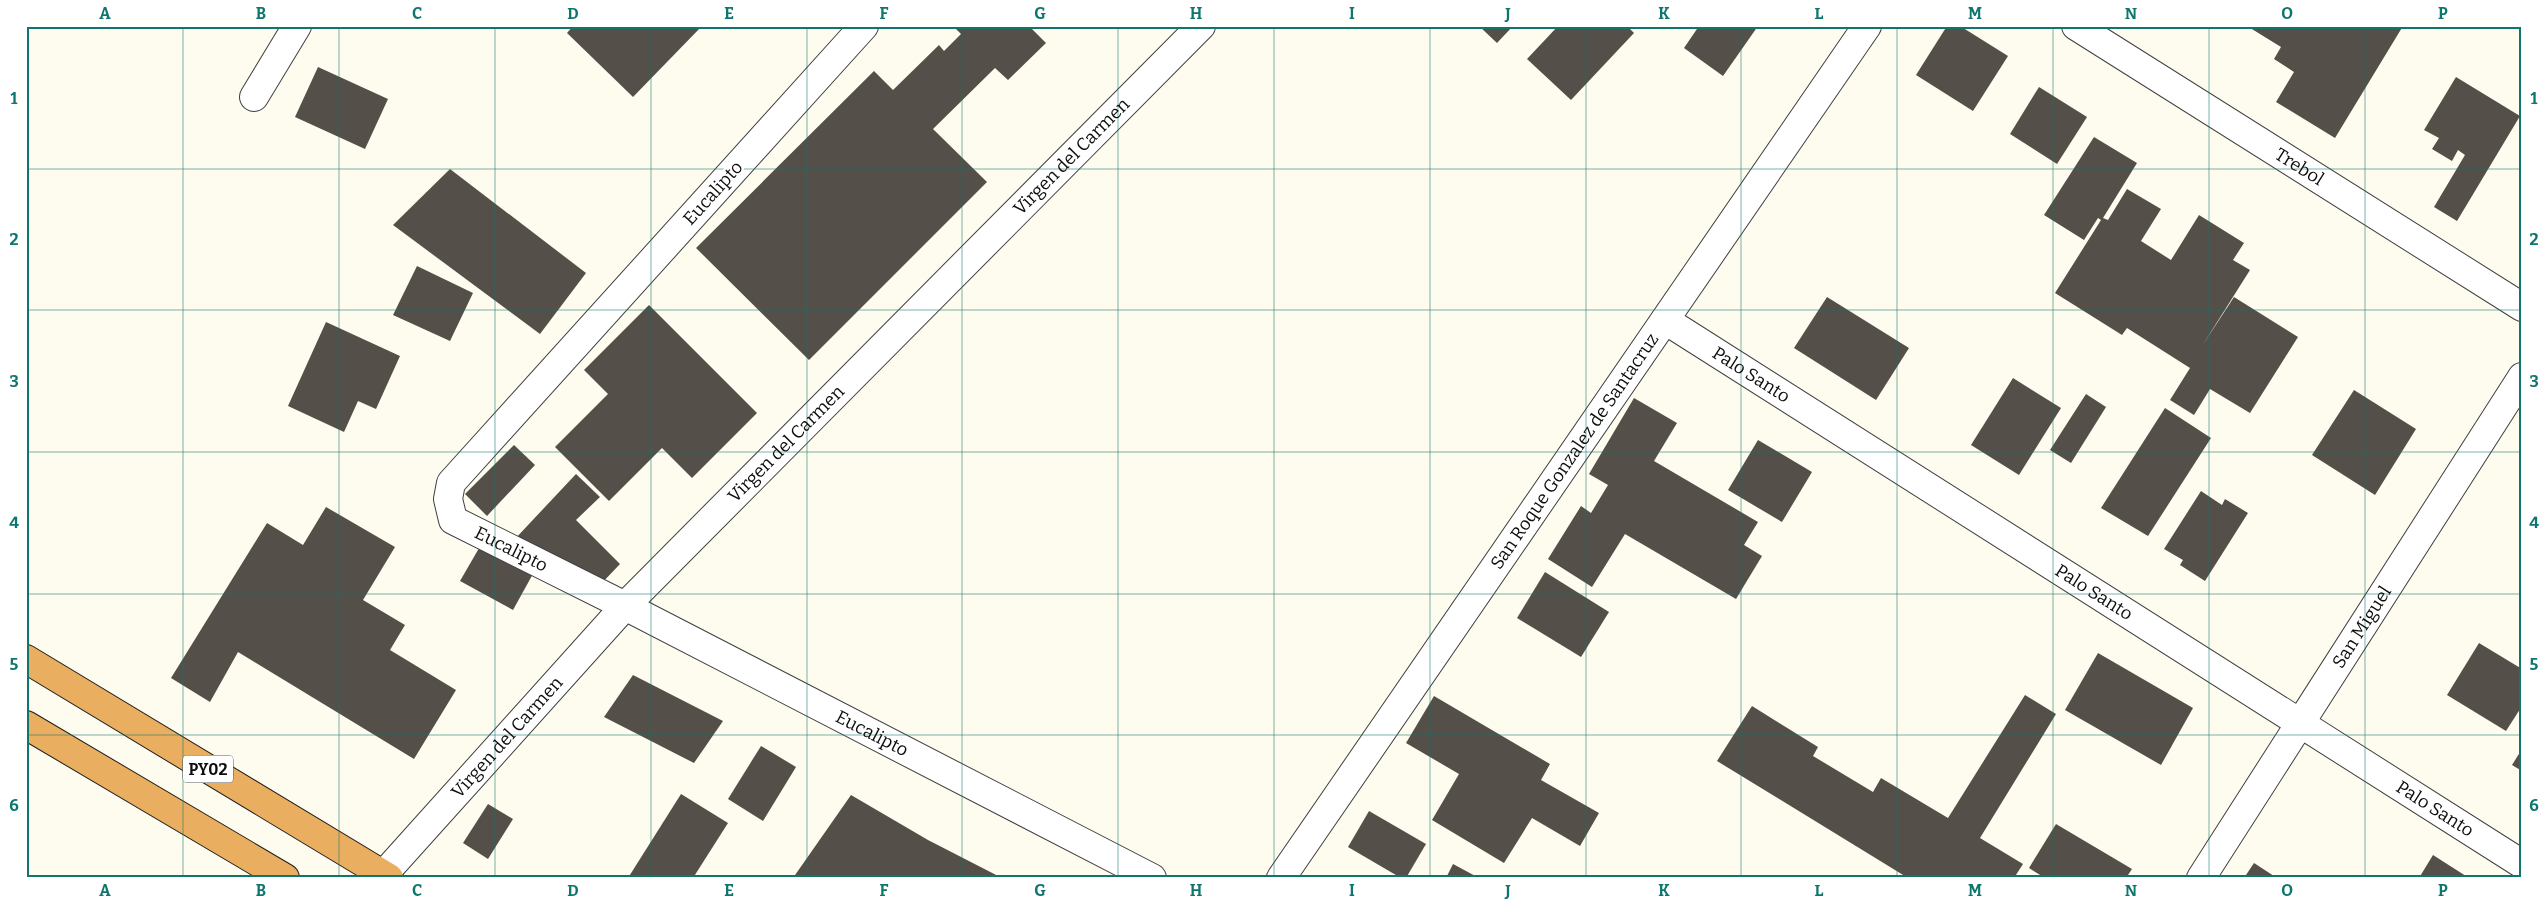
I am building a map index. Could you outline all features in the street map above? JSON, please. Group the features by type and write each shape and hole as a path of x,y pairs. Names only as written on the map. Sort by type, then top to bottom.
{"highway":[{"name":"PY02","path":"26,659 386,876"},
{"path":"26,725 285,878"}],"street":[{"path":"254,97 296,26"},
{"name":"Eucalipto","path":"864,26 451,483 448,499 452,520 625,606 1152,878"},
{"name":"Virgen del Carmen","path":"386,876 625,606 1201,26"},
{"name":"San Roque Gonzalez de Santacruz","path":"1281,878 1867,26"},
{"name":"Trebol","path":"2076,26 2522,307"},
{"name":"Palo Santo","path":"1665,320 2522,864"},
{"name":"San Miguel","path":"2201,878 2298,723 2522,377"}],"building":[{"path":"573,26 702,26 633,97 567,33"},
{"path":"953,26 1029,26 1046,43 1008,80 995,68 933,129 987,182 809,360 696,248 874,71 893,90 939,45 944,51 961,34"},
{"path":"1479,26 1513,26 1497,43"},
{"path":"1558,26 1627,26 1634,33 1571,100 1527,59"},
{"path":"1699,26 1758,26 1723,76 1684,48"},
{"path":"1947,26 1960,26 2008,56 1973,111 1916,75"},
{"path":"2247,26 2403,26 2335,138 2276,102 2294,72 2274,59 2281,47"},
{"path":"318,67 388,99 365,149 295,117"},
{"path":"2456,77 2520,116 2457,221 2434,207 2465,155 2458,150 2452,161 2432,149 2439,138 2424,130"},
{"path":"2039,87 2087,117 2057,164 2010,134"},
{"path":"2094,137 2137,163 2103,218 2108,220 2127,189 2161,209 2141,241 2171,260 2199,215 2244,243 2233,260 2250,270 2202,346 2234,297 2298,337 2250,413 2210,389 2194,415 2170,400 2190,368 2127,328 2122,335 2055,293 2101,220 2098,218 2084,240 2044,215"},
{"path":"450,169 586,273 540,334 393,225"},
{"path":"417,266 473,293 450,341 393,315"},
{"path":"1827,297 1909,348 1876,400 1794,348"},
{"path":"649,305 757,413 692,478 662,448 609,501 555,447 608,394 584,370"},
{"path":"326,322 400,356 376,409 358,401 344,432 288,406"},
{"path":"2013,378 2061,408 2019,475 1971,445"},
{"path":"2354,390 2416,429 2375,495 2312,455"},
{"path":"2086,394 2106,407 2071,463 2050,450"},
{"path":"1634,398 1677,423 1654,461 1758,522 1744,545 1762,556 1736,599 1625,534 1592,587 1548,559 1581,506 1591,513 1608,485 1589,474"},
{"path":"2165,408 2211,438 2148,536 2101,508"},
{"path":"1758,440 1812,472 1782,522 1728,490"},
{"path":"514,445 535,465 487,516 465,494"},
{"path":"576,474 600,497 576,520 620,564 600,585 514,540"},
{"path":"2201,491 2222,505 2225,499 2248,513 2205,581 2180,565 2183,560 2164,549"},
{"path":"326,507 395,547 363,600 405,625 390,650 456,690 414,759 238,652 210,702 171,678 267,523 303,545"},
{"path":"482,543 534,572 513,610 460,581"},
{"path":"1545,572 1609,612 1581,657 1517,618"},
{"path":"2479,643 2522,669 2522,706 2506,731 2447,695"},
{"path":"2098,653 2193,708 2161,765 2065,710"},
{"path":"633,675 723,721 694,763 604,717"},
{"path":"2025,695 2056,714 1980,838 2023,864 2014,878 1908,878 1717,761 1752,706 1818,747 1813,756 1873,792 1881,778 1948,818"},
{"path":"1434,696 1550,764 1541,780 1599,813 1580,846 1532,818 1504,863 1432,820 1459,774 1406,743"},
{"path":"761,746 796,767 763,821 728,799"},
{"path":"2522,749 2522,771 2512,765"},
{"path":"681,794 728,823 693,878 628,878"},
{"path":"851,795 928,840 1002,878 793,878"},
{"path":"488,804 513,819 488,859 463,843"},
{"path":"1369,811 1426,844 1406,878 1401,878 1348,847"},
{"path":"2056,824 2132,869 2126,878 2045,878 2029,868"},
{"path":"2433,855 2469,878 2419,878"},
{"path":"2254,863 2277,878 2244,878"},
{"path":"1453,864 1479,878 1446,878"}]}
